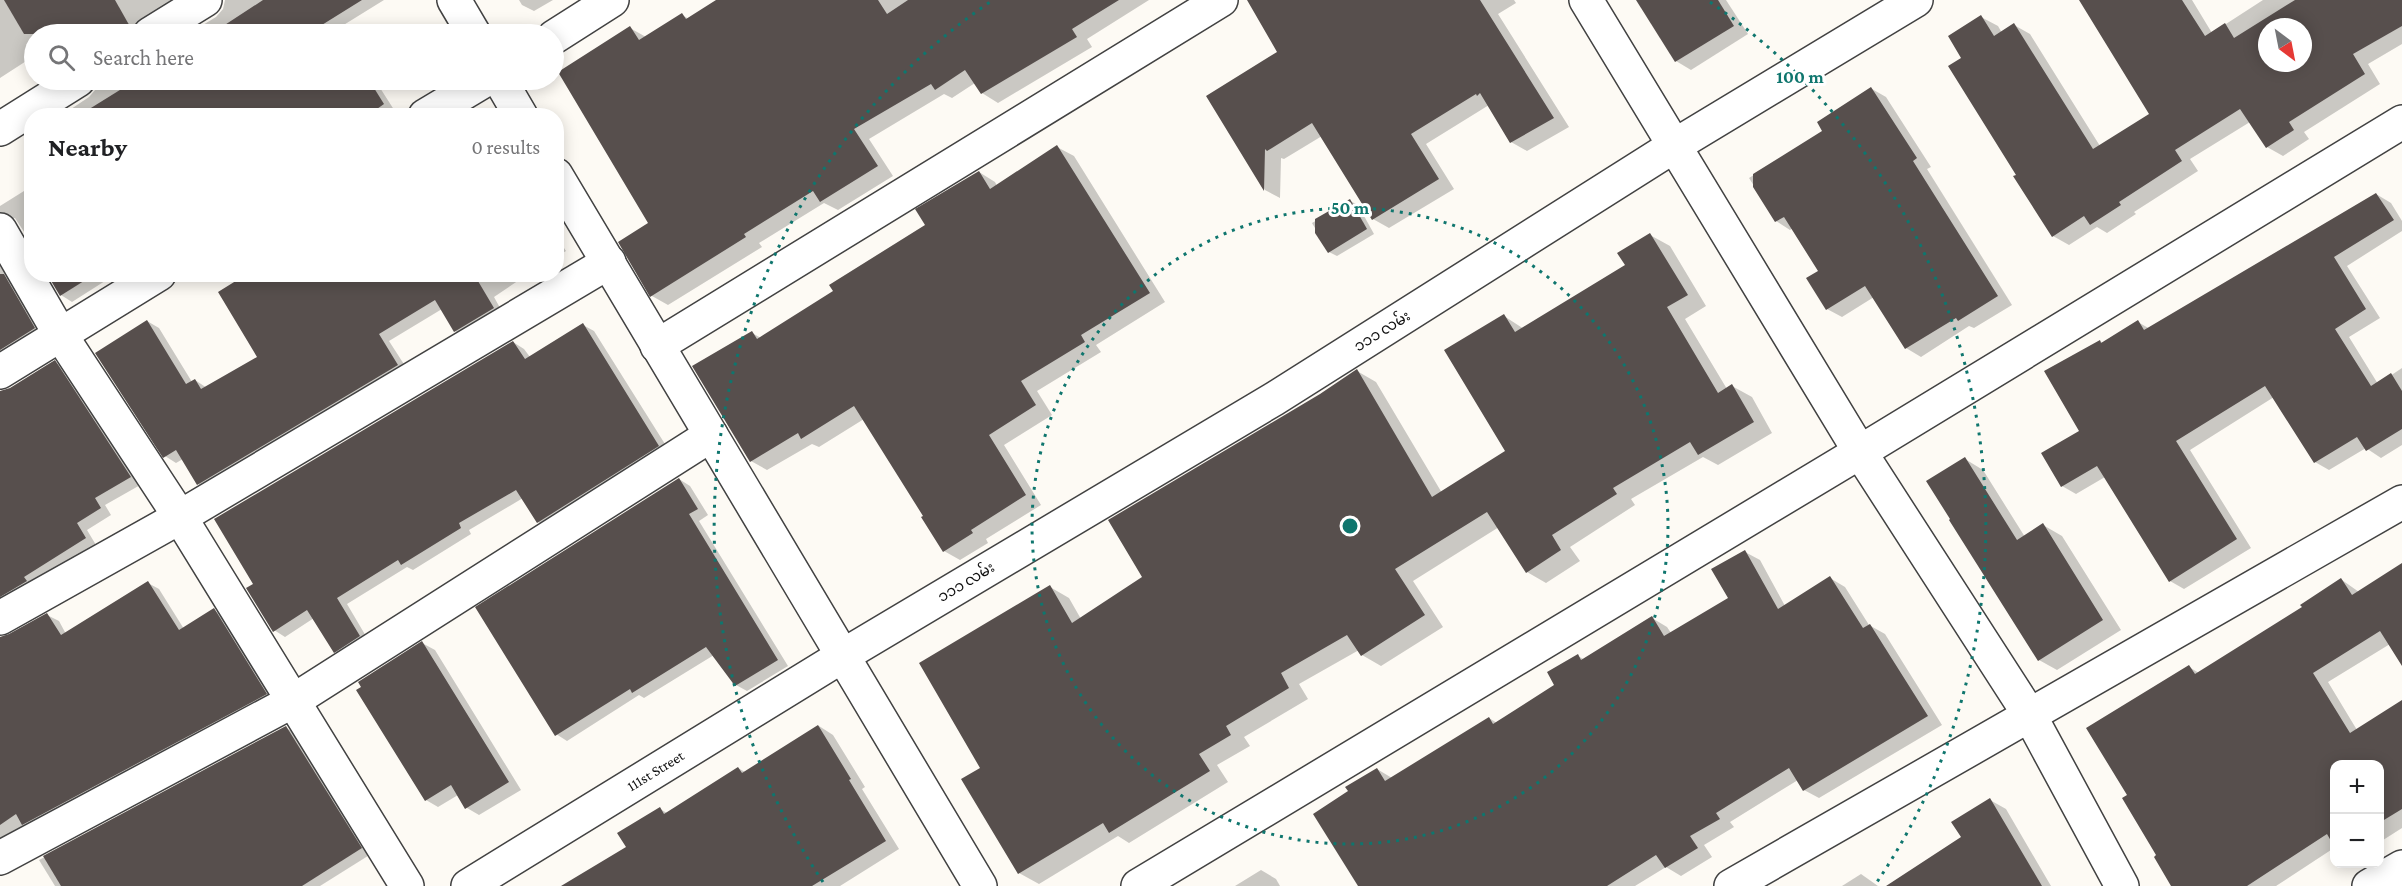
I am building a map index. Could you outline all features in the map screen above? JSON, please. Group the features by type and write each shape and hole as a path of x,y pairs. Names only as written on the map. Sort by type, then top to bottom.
{"street":[{"path":"166,24 205,0"},
{"path":"454,0 468,24"},
{"path":"564,31 612,0"},
{"path":"657,346 1221,0"},
{"path":"1586,0 1860,452 2029,714 2122,886"},
{"name":"၁၁၁ လမ်း","path":"844,655 1274,399 1674,146 1916,0"},
{"path":"33,108 62,90"},
{"path":"438,108 468,90"},
{"path":"506,90 516,108"},
{"path":"0,129 24,114"},
{"path":"1138,886 1860,452 2402,122"},
{"path":"564,188 980,886"},
{"path":"0,230 24,272"},
{"path":"0,618 180,517 609,262"},
{"path":"30,282 60,334 180,517 407,886"},
{"path":"0,372 146,282"},
{"path":"0,858 293,701 711,435"},
{"path":"1731,886 2402,502"},
{"name":"111st Street","path":"468,886 844,655"},
{"path":"2369,886 2402,867"}],"building":[{"path":"4,0 115,0 129,24 24,24 24,34"},
{"path":"263,0 362,0 323,24 226,24"},
{"path":"716,0 878,0 887,14 908,0 1119,0 1072,29 1077,37 981,94 965,70 935,90 931,84 854,129 878,166 820,202 813,191 744,234 746,237 650,297 618,242 648,223 564,82 564,68 630,26 639,40 682,13 686,19"},
{"path":"1247,0 1480,0 1554,118 1510,143 1480,93 1477,96 1476,94 1411,134 1439,179 1372,220 1312,123 1267,151 1265,149 1264,191 1206,96 1277,52"},
{"path":"1636,0 1718,0 1734,26 1675,62"},
{"path":"2079,0 2182,0 2205,36 2225,23 2234,38 2258,23 2258,72 2312,72 2312,18 2266,18 2295,0 2402,0 2402,26 2353,54 2365,74 2289,122 2294,130 2266,148 2240,109 2175,150 2182,161 2119,202 2121,205 2090,225 2084,216 2052,237 1948,66 1961,58 1948,36 1981,15 1994,36 2014,23 2093,149 2149,114"},
{"path":"1871,87 1917,158 1913,161 1998,296 1958,321 1956,318 1905,349 1865,286 1826,310 1806,278 1818,271 1784,217 1775,222 1753,187 1753,174 1822,131 1817,122"},
{"path":"120,90 375,90 384,104 378,108 91,108"},
{"path":"1057,145 1150,293 1081,335 1085,342 1021,381 1036,405 989,435 1026,495 971,530 973,533 943,552 854,406 801,439 798,433 750,462 692,366 752,331 757,339 833,291 829,285 925,225 915,209 979,171 990,189"},
{"path":"2376,193 2394,220 2334,257 2366,309 2335,329 2371,386 2391,373 2402,391 2402,429 2366,451 2357,437 2314,463 2265,386 2176,441 2237,539 2169,582 2097,466 2061,487 2041,453 2079,431 2044,371 2100,340 2101,343 2138,320 2144,330"},
{"path":"1350,199 1367,229 1328,253 1315,233 1315,219"},
{"path":"1650,233 1688,295 1667,307 1718,393 1732,384 1754,422 1698,455 1690,442 1613,488 1617,494 1552,535 1561,550 1526,573 1487,512 1395,569 1425,615 1361,656 1347,635 1281,673 1289,688 1226,726 1231,735 1199,754 1210,771 1109,833 1103,823 1018,874 961,779 980,768 919,663 1050,585 1072,623 1142,577 1108,520 1320,394 1357,369 1432,497 1505,451 1444,350 1504,314 1515,332 1625,265 1617,253"},
{"path":"0,274 4,274 35,328 0,350"},
{"path":"52,282 82,282 60,296"},
{"path":"234,282 479,282 494,308 454,332 435,300 379,334 398,365 197,485 176,450 163,458 95,353 147,320 186,384 195,379 201,389 257,357 218,292"},
{"path":"583,323 659,446 537,523 516,490 459,523 461,528 401,565 398,560 337,598 360,636 334,653 307,610 273,632 246,588 253,584 214,519 513,341 525,359"},
{"path":"55,360 131,477 95,498 101,508 77,523 86,538 24,577 27,581 0,597 0,391 10,388"},
{"path":"1965,457 2017,540 2043,523 2103,620 2038,661 1926,481"},
{"path":"679,478 698,509 689,514 778,660 735,686 706,647 632,693 630,689 555,736 475,607"},
{"path":"1745,550 1778,609 1830,576 1863,628 1870,624 1928,716 1803,791 1789,768 1716,813 1720,819 1690,836 1698,848 1665,868 1656,855 1607,886 1358,886 1313,814 1348,791 1345,787 1377,768 1385,781 1489,717 1493,724 1554,685 1547,672 1578,654 1581,660 1652,616 1664,636 1728,598 1711,569"},
{"path":"2402,563 2402,666 2380,631 2313,673 2350,733 2402,700 2402,809 2384,820 2384,760 2330,760 2330,839 2327,834 2247,886 2171,886 2154,857 2156,855 2122,798 2127,795 2086,728 2189,665 2195,674 2302,607 2300,605 2341,578 2352,595"},
{"path":"148,581 179,630 214,608 267,694 22,825 16,814 0,825 0,637 47,613 61,635"},
{"path":"422,641 509,782 465,809 451,785 425,801 356,690 361,687 358,682"},
{"path":"818,725 886,841 812,886 561,886 626,847 617,833 660,807 664,814 738,767 742,773"},
{"path":"286,726 362,848 302,886 61,886 43,856"},
{"path":"1990,798 2042,886 1886,886 1961,837 1951,822"}]}
